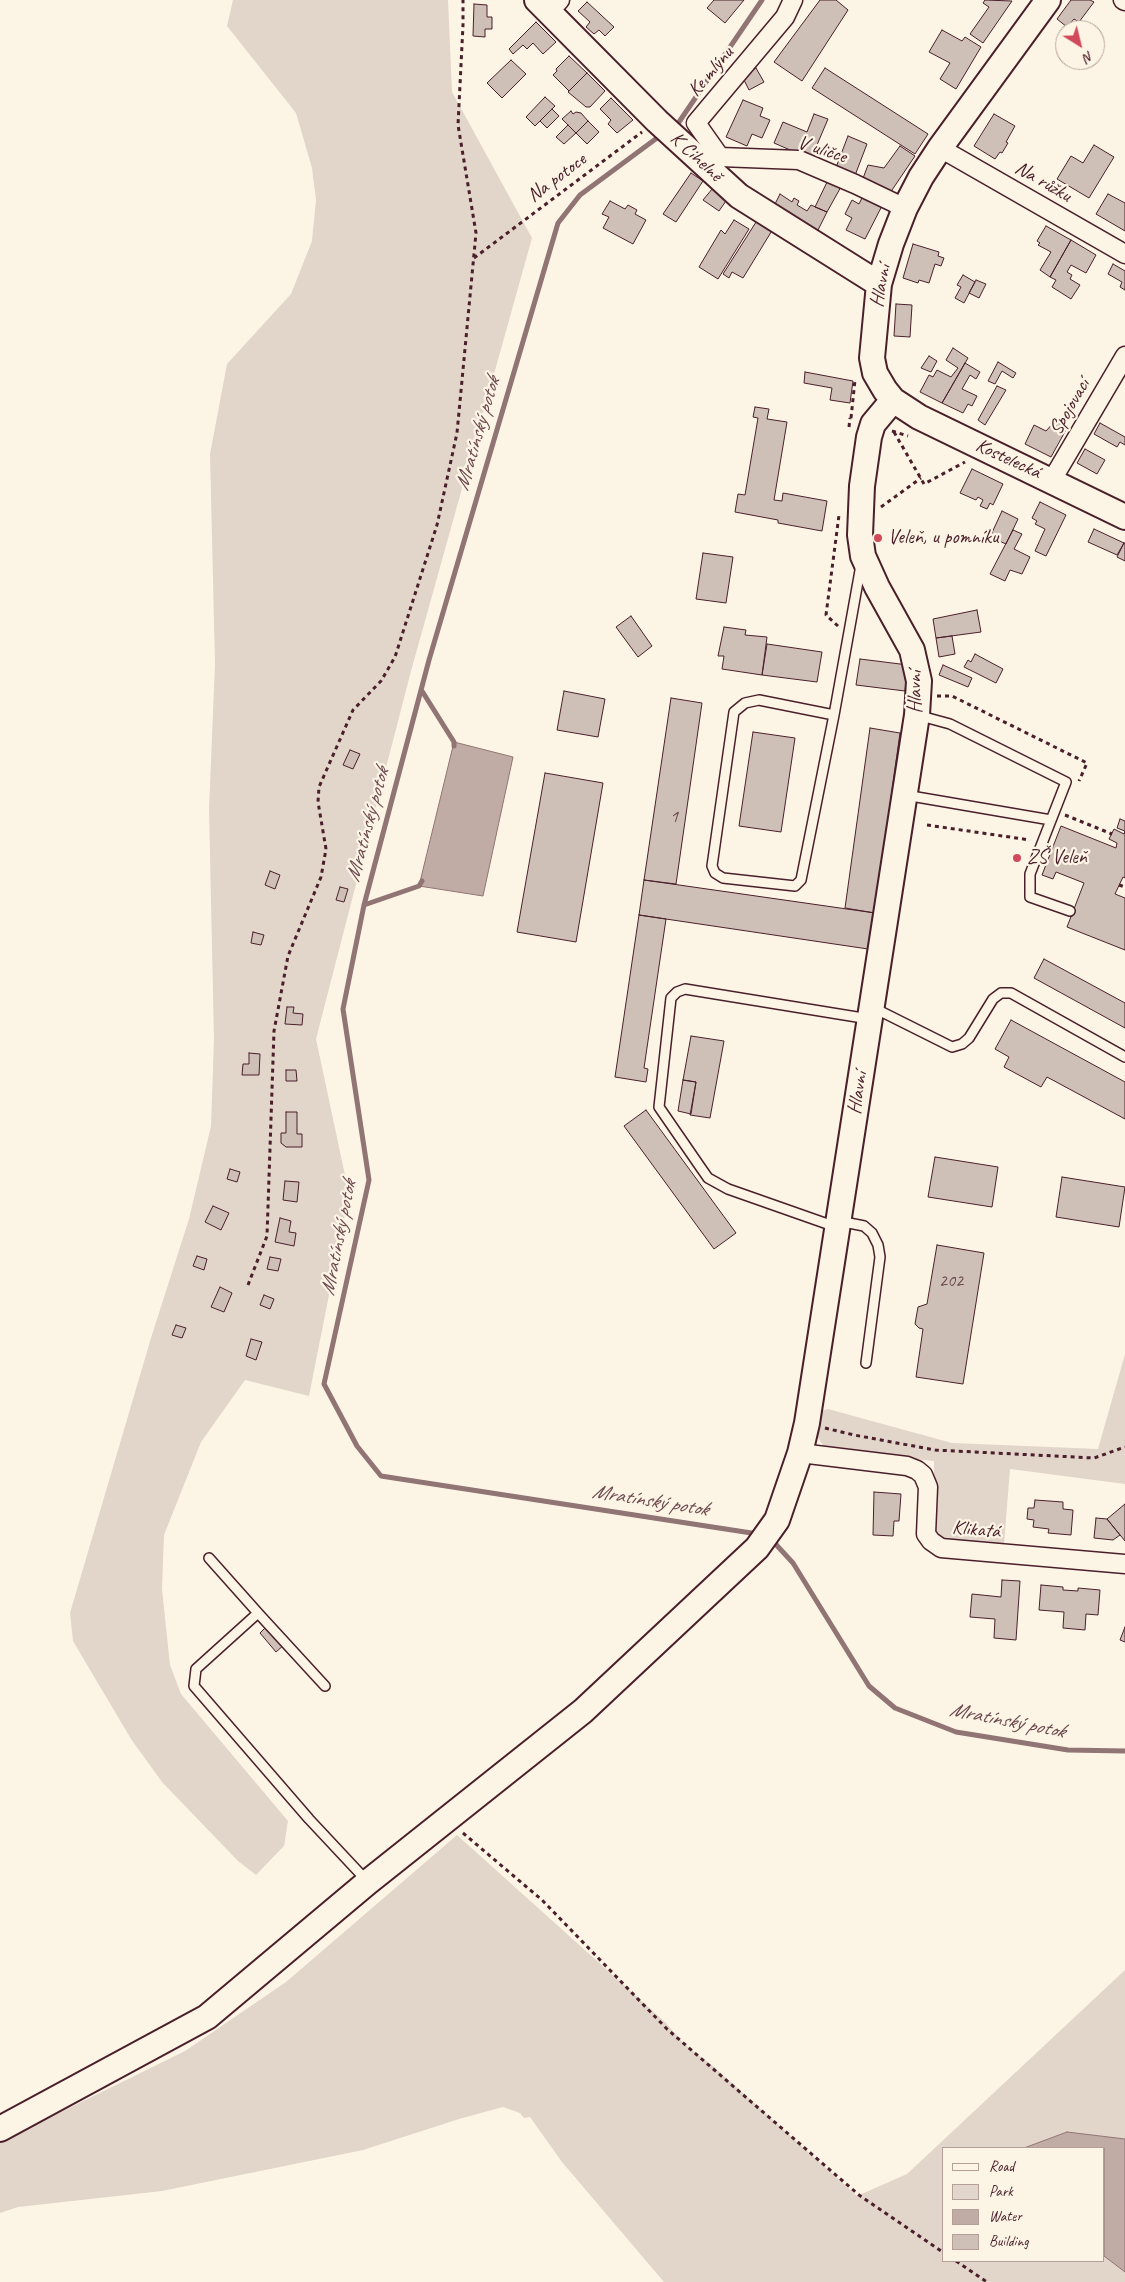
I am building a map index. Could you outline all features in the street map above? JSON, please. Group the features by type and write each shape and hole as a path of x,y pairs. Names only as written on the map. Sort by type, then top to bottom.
{"street":[{"name":"Ke mlýnu","path":"713,163 696,123 784,17 793,0"},
{"name":"Hlavní","path":"0,2129 207,2017 368,1882 584,1711 757,1548 777,1520 800,1453 807,1423 917,715 919,681 912,650 877,587 863,556 860,536 866,448 872,424 893,400 878,379 872,358 879,284 891,244 905,208 921,177 1048,0"},
{"name":"K Cihelně","path":"549,4 657,121 713,163 739,196 879,284"},
{"name":"Na růžku","path":"940,148 1125,254"},
{"name":"V uličce","path":"713,163 799,160 905,208"},
{"name":"Spojovací","path":"1052,480 1125,356"},
{"name":"Kostelecká","path":"893,400 919,417 1125,517"},
{"name":"Klikatá","path":"800,1453 907,1466 917,1470 923,1475 928,1487 926,1534 931,1541 941,1548 1125,1564"}],"lane":[{"path":"834,715 759,700 745,703 734,712 712,866 716,874 723,878 795,886 801,880 834,715 863,556"},
{"path":"917,715 950,724 1066,782 1055,820 1042,842 1030,874 1030,897 1070,911"},
{"path":"905,795 1055,820"},
{"path":"866,1363 880,1257 878,1245 872,1233 864,1226 838,1224 728,1189 708,1178 659,1107 671,998 677,992 686,989 871,1013 952,1047 962,1044 969,1038 993,999 1001,993 1011,994 1125,1056"},
{"path":"209,1558 324,1686"},
{"path":"258,1614 196,1668 194,1686 309,1819 368,1882"}],"path":[{"path":"248,1285 267,1236 274,1031 288,956 321,877 326,849 318,802 319,787 353,710 381,681 395,657 438,525 457,433 476,233 458,125 463,25 462,0"},
{"name":"Na potoce","path":"474,258 657,121"},
{"path":"886,430 894,431 916,440"},
{"path":"894,431 924,484 965,462 957,458"},
{"path":"879,508 921,478"},
{"path":"930,692 938,697 952,696 1087,763 1075,788"},
{"path":"1055,820 1063,814 1112,834"},
{"path":"927,825 1042,842"},
{"path":"1119,884 1125,887"},
{"path":"807,1423 854,1435 935,1450 1094,1458 1125,1447"},
{"path":"446,1820 483,1848 542,1900 675,2036 858,2194 942,2252"},
{"path":"957,2262 987,2282"}],"green space":[{"path":"233,0 448,0 452,92 532,238 411,671 316,1039 349,1194 309,1396 245,1380 201,1442 164,1535 162,1589 170,1665 181,1694 288,1821 284,1846 256,1875 238,1861 162,1782 131,1739 73,1641 70,1613 151,1338 189,1219 211,1126 214,1039 209,809 215,664 210,454 227,364 291,294 312,241 316,200 312,168 296,113 227,26"},
{"path":"1125,1354 1125,1484 1010,1469 1004,1544 940,1540 934,1529 934,1461 826,1450 813,1430 821,1411 828,1409 952,1443 1098,1449"},
{"path":"457,1835 666,2023 683,2043 714,2067 857,2196 907,2174 1125,1970 1125,2139 1067,2132 1027,2147 942,2147 942,2262 1105,2262 1105,2257 1125,2272 1125,2282 664,2282 562,2162 530,2117 524,2118 520,2113 503,2107 363,2150 162,2191 18,2207 0,2213 0,2142 185,2051 286,1982"}],"water":[{"path":"454,742 513,757 483,896 419,886"},
{"path":"1067,2132 1125,2139 1125,2272 1105,2257 1105,2147 1027,2147"}],"building":[{"path":"714,0 744,0 725,23 707,8"},
{"path":"820,0 836,0 848,10 802,81 774,62"},
{"path":"985,0 1012,1 983,43 970,34 989,7 983,3"},
{"path":"1071,0 1090,0 1094,2 1080,20 1057,19"},
{"path":"587,2 614,27 605,36 599,30 594,34 586,27 590,22 578,11"},
{"path":"474,4 487,5 487,17 492,17 492,29 485,29 485,37 473,36"},
{"path":"536,22 556,42 543,54 533,43 527,49 523,45 513,54 509,49"},
{"path":"942,30 962,41 965,37 981,47 956,89 940,79 950,63 929,52"},
{"path":"569,56 587,73 569,91 553,75 557,71 556,69"},
{"path":"511,60 526,74 502,98 487,83"},
{"path":"756,68 764,82 749,90 742,76"},
{"path":"825,68 928,134 915,154 812,88"},
{"path":"587,73 605,91 590,107 586,107 568,92"},
{"path":"545,97 555,106 535,126 526,117"},
{"path":"611,98 633,120 617,133 608,124 611,120 600,109"},
{"path":"743,100 763,108 760,116 770,120 762,138 752,134 747,146 726,137"},
{"path":"552,109 559,116 547,128 540,121"},
{"path":"571,111 573,114 576,112 581,113 588,121 576,133 562,119"},
{"path":"814,114 828,119 811,159 774,143 783,122 807,132"},
{"path":"994,114 1015,126 1002,153 1000,152 995,159 974,146"},
{"path":"588,121 599,132 587,144 576,133"},
{"path":"568,125 576,133 564,144 556,137"},
{"path":"848,136 867,144 854,178 835,170"},
{"path":"1094,145 1114,157 1089,198 1057,179 1071,156 1083,163"},
{"path":"900,146 915,156 890,193 862,181 868,165 884,168"},
{"path":"691,173 703,181 676,222 663,214"},
{"path":"829,178 842,185 827,212 815,207"},
{"path":"713,188 728,198 719,211 703,200"},
{"path":"780,194 792,202 794,198 799,201 797,205 807,211 811,205 827,212 815,236 772,210"},
{"path":"864,194 884,202 865,239 846,230 852,218 845,214 852,200 859,204"},
{"path":"1108,194 1125,203 1125,231 1096,214"},
{"path":"610,201 625,209 628,205 637,210 635,214 646,220 633,244 603,228 609,217 602,214"},
{"path":"758,219 773,229 743,278 732,272 729,278 723,274"},
{"path":"734,220 749,229 718,279 699,267 721,230 725,234"},
{"path":"1046,226 1071,240 1050,277 1040,270 1051,252 1038,245 1040,243 1037,241"},
{"path":"1071,240 1096,255 1086,273 1071,265 1067,272 1072,275 1070,279 1080,285 1071,299 1052,287 1056,280 1050,277"},
{"path":"913,244 939,252 938,256 944,258 941,266 935,264 929,283 919,280 918,283 903,278"},
{"path":"1113,264 1125,271 1125,290 1120,287 1122,282 1108,274"},
{"path":"963,275 975,282 964,303 955,298 961,287 957,285"},
{"path":"976,280 986,284 979,298 969,293"},
{"path":"896,304 912,305 910,337 894,336"},
{"path":"953,348 968,358 942,403 920,392 929,375 933,377 937,370 951,377 958,368 946,360"},
{"path":"929,356 937,361 931,372 921,368"},
{"path":"998,362 1016,373 1013,378 1002,371 995,384 988,381"},
{"path":"965,363 980,372 976,379 970,375 962,389 977,396 972,406 968,404 963,413 942,403"},
{"path":"805,372 853,381 850,403 830,400 832,388 804,383"},
{"path":"997,386 1006,390 985,425 978,420"},
{"path":"755,407 769,409 767,419 787,422 774,500 782,501 783,493 827,501 822,531 778,523 778,520 735,512 738,494 745,495 758,418 753,417"},
{"path":"1055,421 1067,428 1051,457 1025,444 1034,425 1046,431"},
{"path":"1100,423 1125,437 1125,445 1120,442 1117,447 1094,434"},
{"path":"1085,449 1105,460 1097,474 1077,463"},
{"path":"972,469 1003,484 993,505 990,503 987,509 980,506 983,500 978,497 976,500 960,493"},
{"path":"1040,502 1066,515 1046,556 1035,551 1045,529 1035,524 1037,521 1032,518"},
{"path":"1002,511 1018,519 1006,544 990,537"},
{"path":"1094,529 1124,543 1117,555 1088,542"},
{"path":"1013,530 1022,534 1014,549 1030,557 1022,574 1010,570 1005,581 990,574"},
{"path":"1125,543 1125,561 1117,557"},
{"path":"703,553 733,557 726,603 696,599"},
{"path":"977,610 981,632 936,638 933,619"},
{"path":"631,616 652,646 638,657 616,627"},
{"path":"724,627 746,630 745,635 767,637 762,675 722,669 724,656 718,656"},
{"path":"952,636 955,654 939,657 936,638"},
{"path":"767,644 822,652 817,682 762,675"},
{"path":"975,654 1003,669 996,683 964,667 968,660 971,662"},
{"path":"860,659 908,665 905,691 856,685"},
{"path":"943,665 972,678 968,687 939,675"},
{"path":"564,691 605,699 598,737 557,730"},
{"path":"671,698 702,703 676,884 644,880"},
{"path":"870,728 900,733 875,913 845,908"},
{"path":"753,732 795,738 781,832 739,826"},
{"path":"350,750 360,754 353,769 343,765"},
{"path":"545,773 603,783 576,942 517,932"},
{"path":"1120,819 1125,821 1125,831 1117,828"},
{"path":"1061,826 1116,848 1117,843 1109,839 1114,829 1124,834 1125,831 1125,878 1123,877 1115,894 1125,898 1125,950 1067,927 1084,883 1056,872 1053,879 1042,875"},
{"path":"270,871 280,875 275,889 265,885"},
{"path":"644,880 875,913 868,949 639,915"},
{"path":"340,887 348,889 344,902 336,900"},
{"path":"639,915 666,919 644,1068 648,1069 646,1082 615,1077"},
{"path":"253,932 264,935 261,945 251,943"},
{"path":"1044,959 1125,1003 1125,1028 1034,978"},
{"path":"287,1007 294,1007 293,1013 303,1014 302,1025 285,1024"},
{"path":"1011,1020 1125,1082 1125,1119 1047,1077 1041,1087 1004,1067 1009,1057 995,1049"},
{"path":"691,1036 724,1041 710,1118 690,1115 696,1082 683,1080"},
{"path":"249,1053 260,1054 259,1075 242,1075 243,1064 249,1064"},
{"path":"286,1070 296,1070 297,1081 286,1081"},
{"path":"683,1080 696,1082 691,1114 678,1111"},
{"path":"646,1110 736,1233 714,1249 624,1126"},
{"path":"286,1112 297,1112 297,1134 302,1134 302,1147 286,1147 281,1143 281,1133 286,1133"},
{"path":"935,1157 998,1167 992,1207 928,1197"},
{"path":"230,1169 240,1172 237,1182 227,1179"},
{"path":"1062,1177 1125,1187 1119,1227 1056,1217"},
{"path":"285,1181 299,1182 297,1202 283,1200"},
{"path":"213,1206 229,1213 221,1230 205,1222"},
{"path":"280,1218 291,1221 289,1232 296,1233 294,1246 275,1242"},
{"path":"937,1245 984,1253 963,1384 916,1377 923,1329 915,1324 918,1307 927,1304"},
{"path":"197,1256 207,1259 204,1270 193,1266"},
{"path":"270,1257 281,1259 278,1271 267,1269"},
{"path":"220,1287 232,1293 224,1312 211,1307"},
{"path":"264,1295 274,1299 270,1309 260,1305"},
{"path":"176,1325 186,1328 182,1338 172,1335"},
{"path":"251,1339 262,1342 256,1360 246,1356"},
{"path":"874,1492 901,1494 899,1521 894,1521 893,1536 873,1535"},
{"path":"1035,1500 1063,1502 1063,1509 1073,1510 1071,1535 1048,1533 1049,1529 1033,1527 1034,1520 1027,1519 1028,1508 1034,1508"},
{"path":"1125,1504 1125,1541 1107,1519"},
{"path":"1096,1518 1107,1519 1120,1535 1113,1540 1094,1538"},
{"path":"1002,1580 1020,1581 1016,1640 994,1638 995,1619 970,1617 972,1594 1001,1597"},
{"path":"1041,1585 1063,1587 1063,1590 1078,1591 1078,1588 1100,1590 1098,1615 1086,1614 1085,1630 1063,1628 1064,1612 1039,1610"},
{"path":"268,1625 285,1644 276,1652 260,1633"},
{"path":"1125,1627 1125,1642 1120,1640"}],"waterway":[{"name":"Mratínský potok","path":"679,122 762,0"},
{"name":"Mratínský potok","path":"661,135 580,195 558,223 429,660 364,905 343,1009 369,1180 324,1384 357,1446 381,1476 758,1534"},
{"path":"422,691 454,742 454,746"},
{"path":"364,905 419,886 422,881"},
{"name":"Mratínský potok","path":"770,1538 793,1563 869,1686 895,1708 956,1732 1068,1750 1125,1751"}],"place":[{"name":"Veleň, u pomníku","path":"878,538"},
{"name":"ZŠ Veleň","path":"1017,858"}]}
